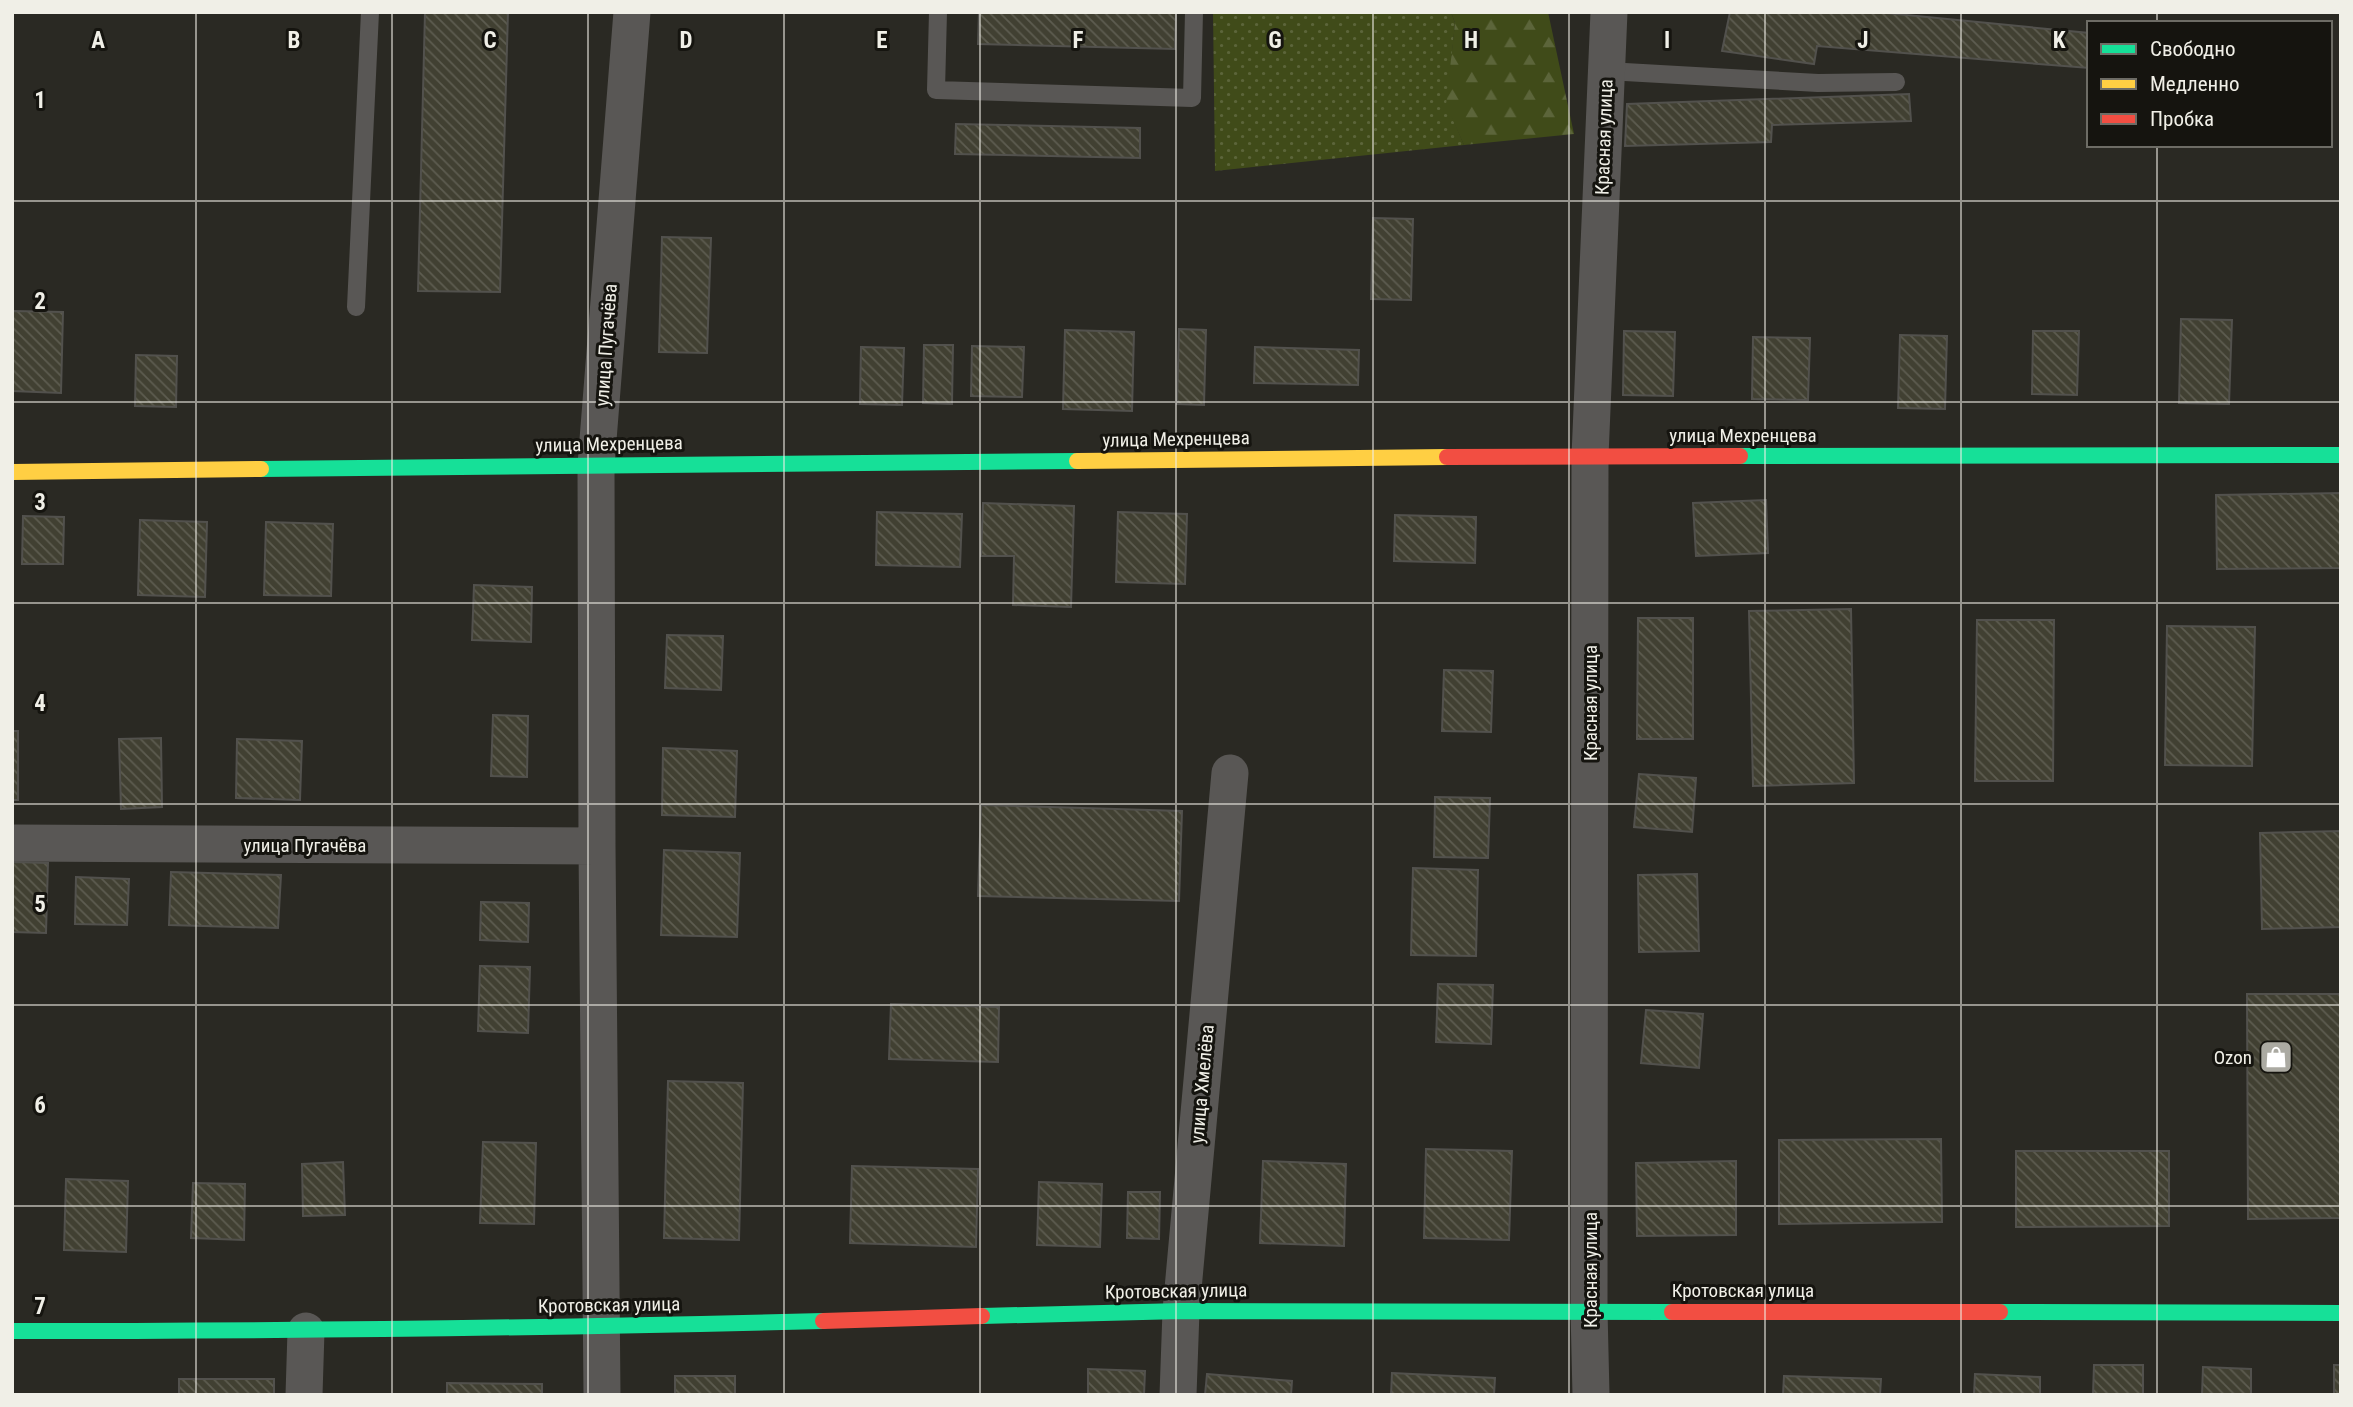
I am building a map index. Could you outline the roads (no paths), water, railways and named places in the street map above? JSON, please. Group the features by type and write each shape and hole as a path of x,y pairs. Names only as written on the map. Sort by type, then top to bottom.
{"street":[{"name":"улица Пугачёва","path":"602,1395 596,465 632,12"},
{"name":"Красная улица","path":"1591,1395 1590,456 1609,12"},
{"name":"улица Мехренцева","path":"12,472 1590,456 2341,455"},
{"name":"улица Хмелёва","path":"1178,1395 1181,1311 1230,774"},
{"name":"улица Пугачёва","path":"12,843 597,846"},
{"name":"Кротовская улица","path":"12,1331 602,1327 1181,1311 2341,1314"},
{"path":"304,1395 306,1331"}],"lane":[{"path":"356,307 369,12"},
{"path":"938,12 936,90 1192,98 1194,12"},
{"path":"1606,71 1818,83 1896,82"}],"place":[{"name":"Ozon","path":"2276,1057"}]}
